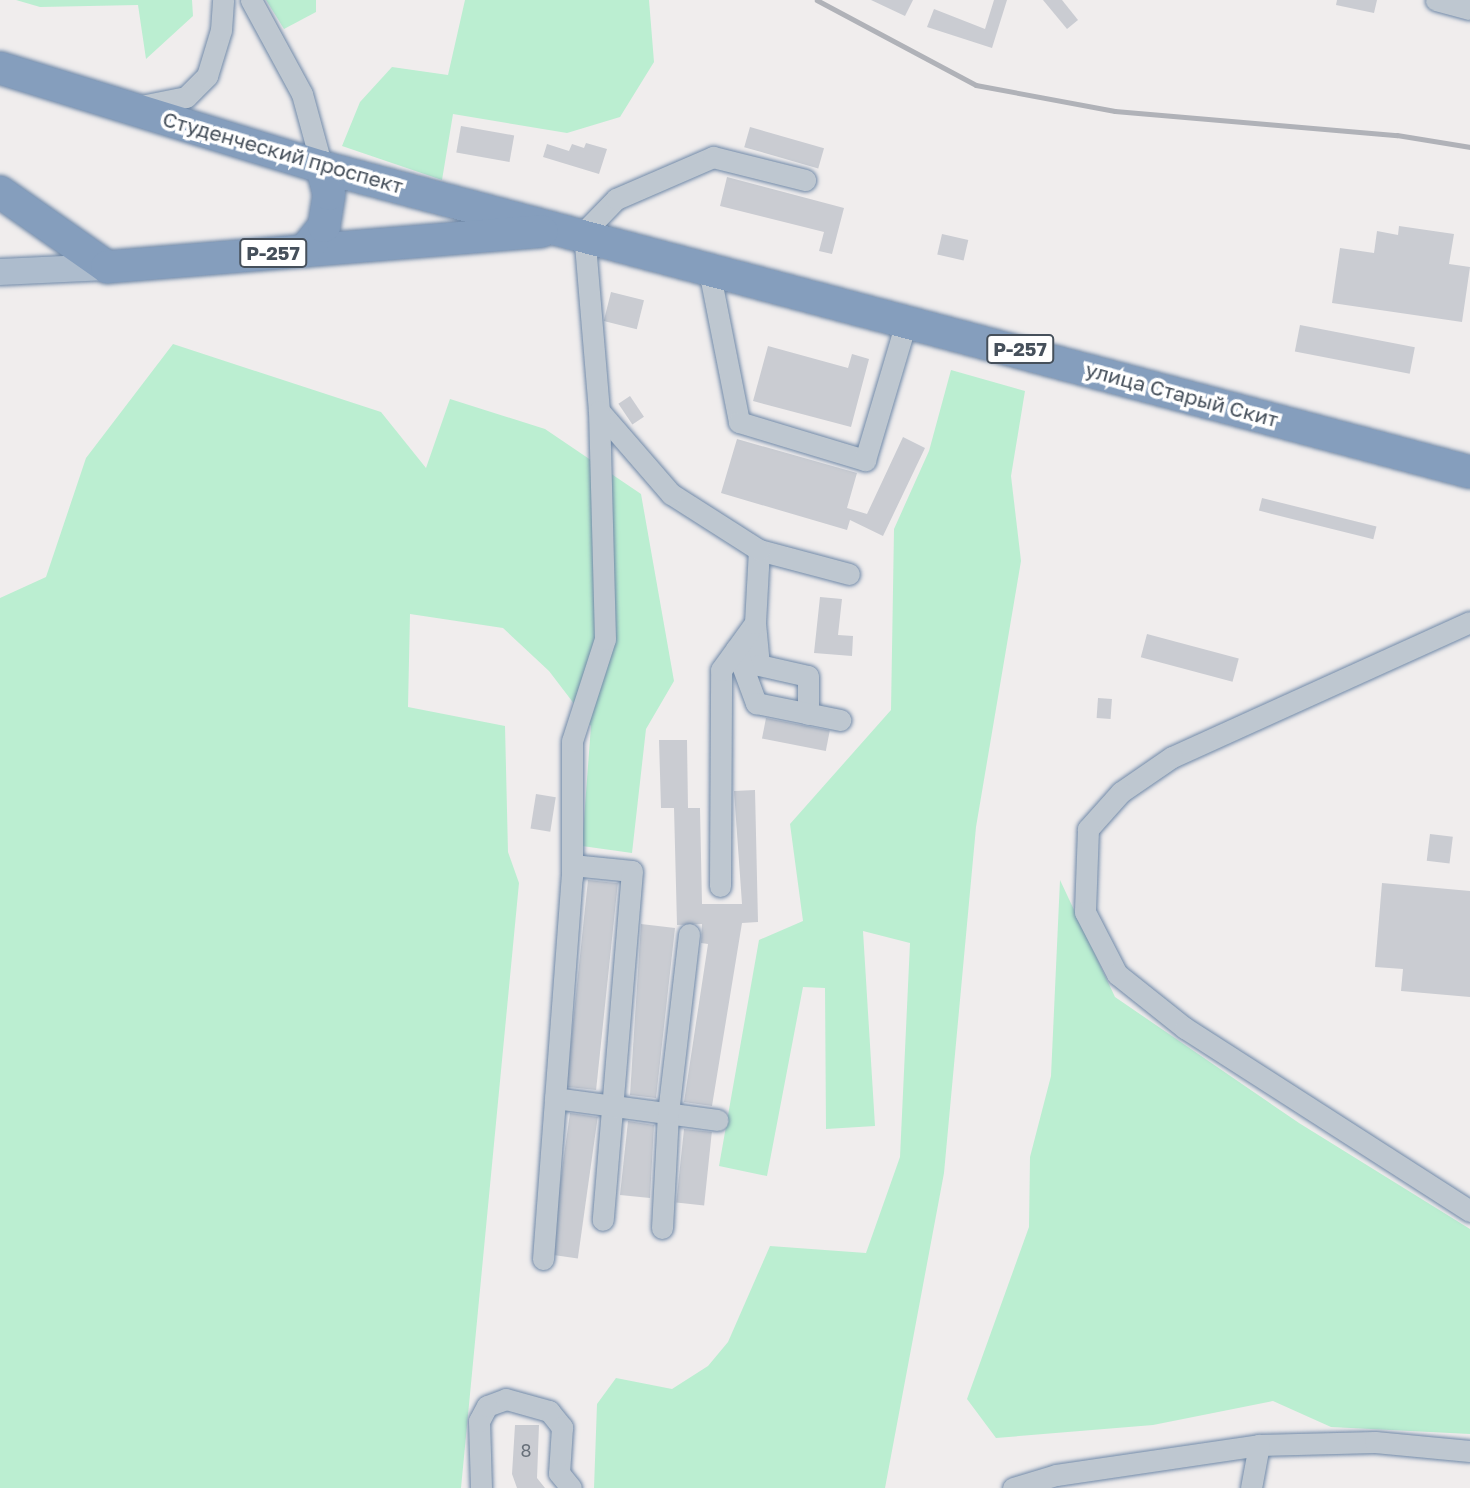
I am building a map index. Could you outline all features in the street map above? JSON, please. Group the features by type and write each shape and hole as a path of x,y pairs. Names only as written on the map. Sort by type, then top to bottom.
{"highway":[{"name":"Студенческий проспект","path":"0,68 322,167 576,231"},
{"name":"Р-257","path":"304,251 324,226 329,194 322,167"},
{"path":"0,192 107,267"},
{"name":"Р-257","path":"107,267 576,231"},
{"name":"улица Старый Скит","path":"576,231 907,318 1470,472"}],"main road":[{"path":"1,275 107,267"}],"street":[{"path":"130,108 186,97 207,76 221,30 223,0"},
{"path":"251,0 302,94 322,167"},
{"path":"1436,0 1470,9"},
{"path":"543,1259 572,865 572,741 605,639 599,411 576,231 616,199 713,157 805,180"},
{"path":"708,265 739,422 864,460 907,318"},
{"path":"599,411 671,494 759,550 849,574"},
{"path":"759,550 755,623 759,664 808,677 808,714"},
{"path":"1470,622 1172,757 1121,792 1087,829 1085,912 1116,974 1185,1028 1470,1211"},
{"path":"720,886 721,670 755,623"},
{"path":"736,649 756,703 840,720"},
{"path":"572,865 632,871 610,1105 603,1220"},
{"path":"662,1228 668,1113 689,933"},
{"path":"555,1098 718,1120"},
{"path":"481,1488 479,1421 487,1406 506,1399 549,1411 562,1427 559,1474 571,1488"},
{"path":"1013,1488 1056,1475 1259,1445 1375,1442 1470,1451"},
{"path":"1251,1488 1259,1445"},
{"path":"1056,1475 1082,1488"}],"green space":[{"path":"16,0 192,0 193,16 146,59 138,5 40,7"},
{"path":"266,0 316,0 316,12 284,29"},
{"path":"465,0 649,0 654,62 620,117 567,133 453,114 442,180 342,146 360,102 392,67 448,75"},
{"path":"173,344 381,412 426,468 450,399 545,429 641,494 674,681 646,729 632,853 582,846 591,726 549,671 503,628 410,614 408,707 505,726 508,852 519,883 461,1488 0,1488 0,598 46,577 86,458"},
{"path":"951,370 1025,391 1011,476 1021,561 976,827 944,1173 885,1488 594,1488 597,1404 616,1378 672,1389 708,1366 728,1342 770,1246 866,1253 900,1157 910,943 863,931 875,1126 826,1129 825,988 803,987 767,1176 719,1166 759,940 803,921 790,824 891,710 894,529 929,451"},
{"path":"1060,880 1115,997 1299,1123 1470,1229 1470,1434 1331,1427 1273,1401 1153,1425 996,1438 967,1399 1029,1227 1030,1157 1051,1076"}],"building":[{"path":"871,0 913,0 905,16"},
{"path":"994,0 1007,0 992,48 927,27 934,9 985,29"},
{"path":"1043,0 1062,0 1078,20 1067,29"},
{"path":"1337,0 1377,0 1374,13 1336,5"},
{"path":"461,126 514,135 509,162 456,153"},
{"path":"750,127 824,148 818,168 744,147"},
{"path":"586,143 607,149 599,174 543,157 547,144 569,151 572,144 584,148"},
{"path":"727,177 844,208 832,254 819,251 824,232 720,206"},
{"path":"1399,226 1454,234 1449,264 1470,267 1462,322 1332,303 1340,248 1374,253 1377,231 1398,235"},
{"path":"942,234 968,240 964,261 937,254"},
{"path":"611,292 644,300 637,329 604,321"},
{"path":"1300,325 1415,347 1410,374 1295,352"},
{"path":"768,346 848,368 852,354 869,359 851,427 753,401"},
{"path":"630,396 644,417 632,425 618,404"},
{"path":"903,437 925,448 883,536 850,520 847,530 721,493 737,439 857,473 847,508 867,514"},
{"path":"1262,498 1376,527 1373,539 1259,511"},
{"path":"820,597 842,599 838,635 853,636 852,656 814,653"},
{"path":"1147,634 1239,659 1233,682 1141,657"},
{"path":"1098,698 1112,699 1111,719 1097,718"},
{"path":"766,718 830,730 826,751 762,739"},
{"path":"659,740 687,740 688,808 700,808 702,904 742,904 734,791 755,790 758,922 742,923 712,1106 684,1102 708,944 701,943 702,924 677,925 674,808 661,808"},
{"path":"536,794 556,797 550,832 531,829"},
{"path":"1430,834 1453,837 1450,864 1427,861"},
{"path":"588,880 618,883 596,1090 566,1087"},
{"path":"1382,883 1470,891 1470,997 1401,991 1403,969 1375,967"},
{"path":"641,924 675,928 656,1098 630,1095"},
{"path":"570,1113 598,1117 578,1259 550,1255"},
{"path":"628,1121 654,1125 650,1198 620,1195"},
{"path":"684,1129 712,1132 704,1206 676,1203"},
{"path":"515,1425 539,1425 537,1478 545,1488 517,1488 512,1474"}],"railway":[{"path":"817,0 976,85 1115,111 1397,135 1470,147"}]}
